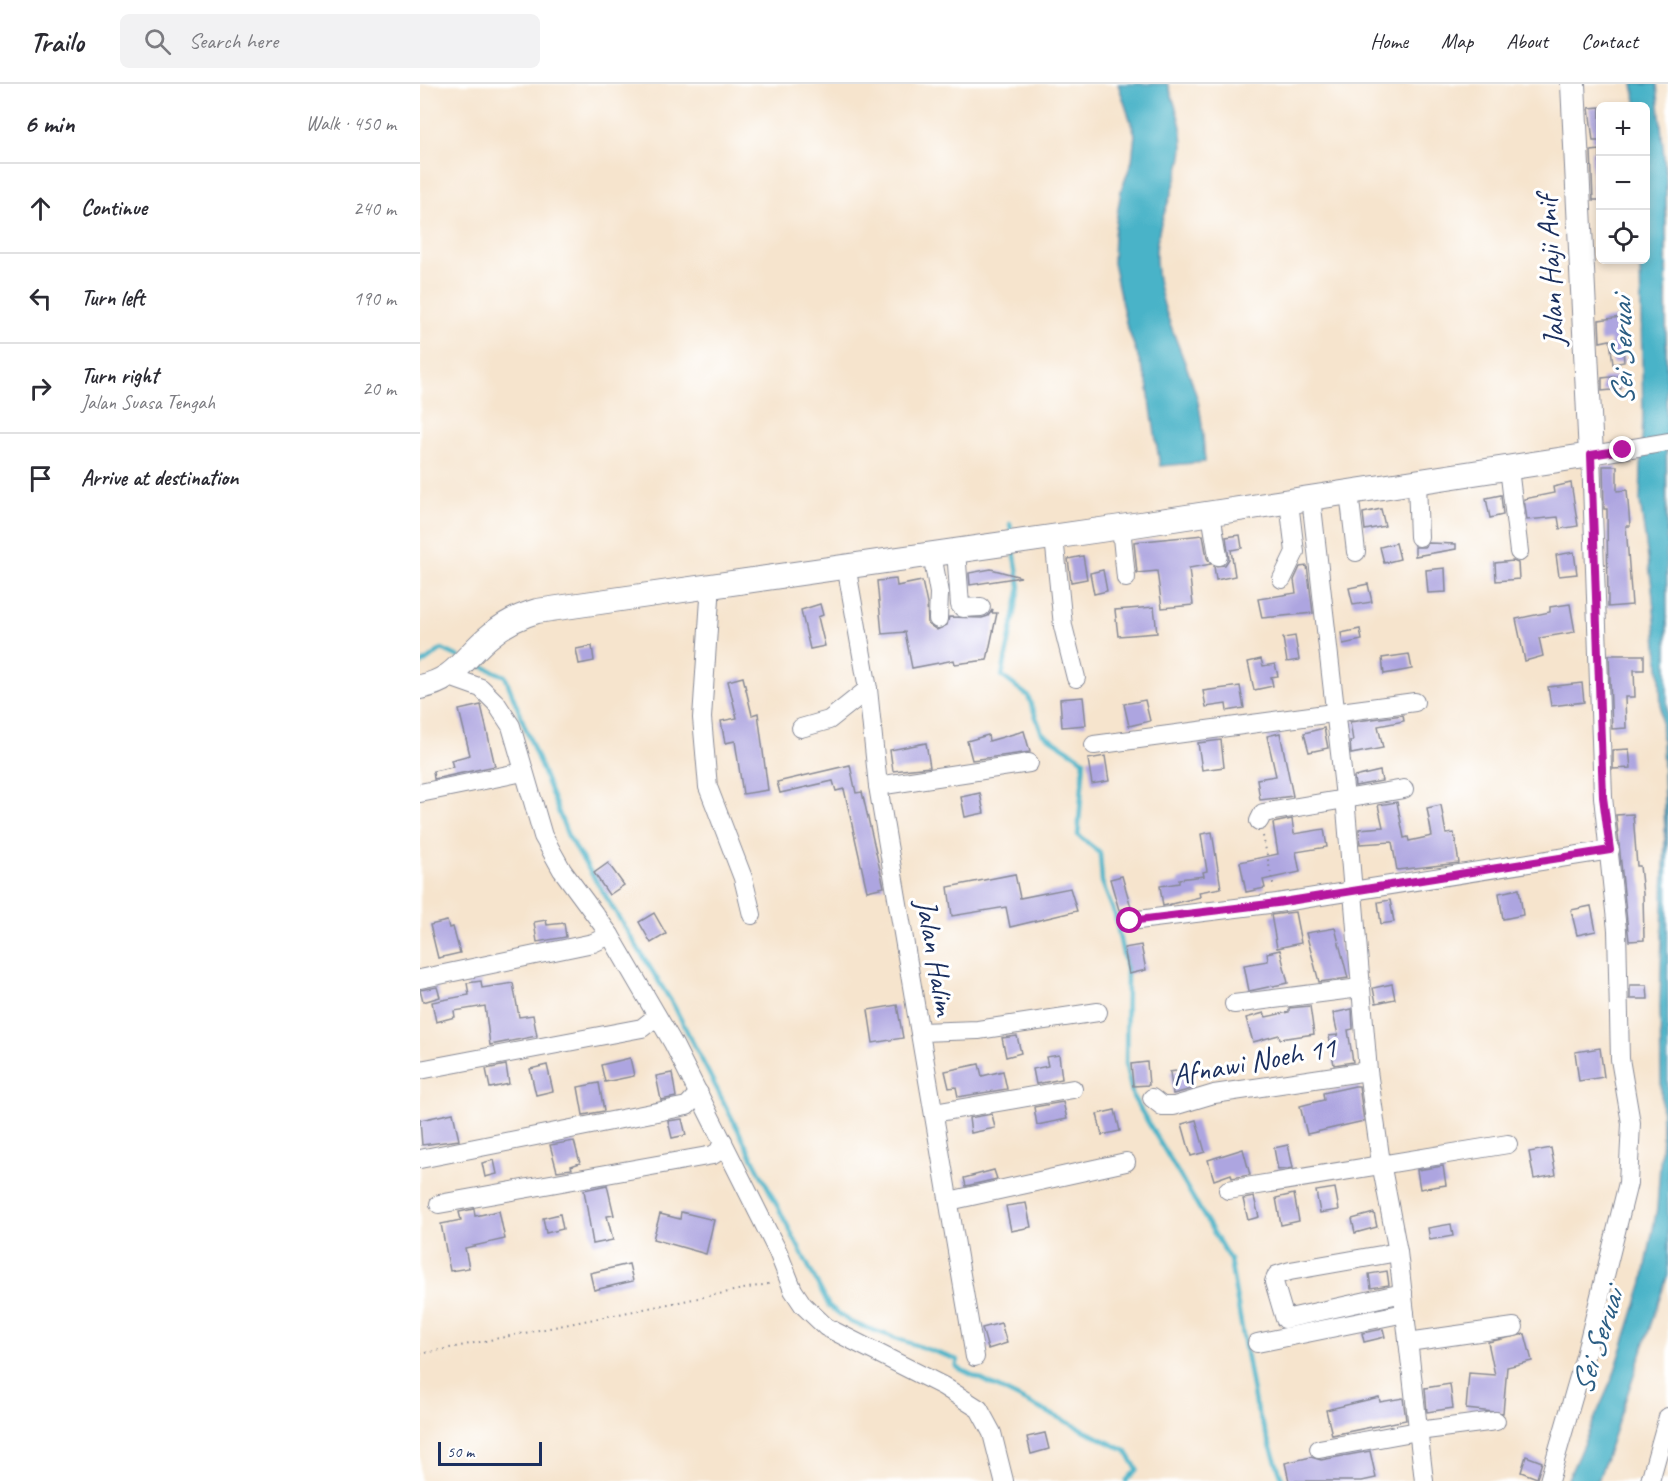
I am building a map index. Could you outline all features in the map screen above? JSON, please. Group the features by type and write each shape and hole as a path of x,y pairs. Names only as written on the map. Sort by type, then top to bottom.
{"main road":[{"name":"Jalan Haji Anif","path":"1573,84 1591,455"},
{"path":"420,687 453,673 491,634 510,622 537,611 711,584 1211,514 1591,455"}],"street":[{"path":"1549,1481 1585,1356 1628,1183 1631,1123 1620,1059 1617,930 1603,797 1591,455 1668,442"},
{"path":"1509,468 1519,552"},
{"path":"1417,482 1419,537"},
{"path":"1349,492 1356,552"},
{"path":"1282,579 1295,552 1300,500"},
{"path":"1300,500 1335,711 1346,797 1368,1071 1381,1164 1398,1251 1424,1481"},
{"path":"1211,514 1218,556"},
{"path":"1121,527 1126,578"},
{"path":"1054,537 1063,626 1076,678"},
{"path":"956,550 960,605 981,607"},
{"path":"932,554 939,593 938,618"},
{"name":"Jalan Halim","path":"846,565 868,689 878,786 975,1357"},
{"path":"711,584 702,707 708,787 743,878 753,915"},
{"path":"453,673 481,688 496,703 511,726 543,836 562,870 610,935 657,1016 699,1093 778,1252 788,1280 803,1305 826,1327 943,1386 979,1409 992,1433 1004,1481"},
{"path":"801,728 829,720 868,689"},
{"path":"1094,745 1415,702"},
{"path":"878,786 1029,763"},
{"path":"420,793 523,772"},
{"path":"1259,821 1263,813 1346,797 1404,789"},
{"path":"1130,921 1353,892 1610,850"},
{"path":"420,979 593,943 610,935"},
{"path":"1234,1004 1360,988"},
{"path":"920,1032 978,1030 1098,1012"},
{"path":"420,1070 642,1028 657,1016"},
{"name":"Afnawi Noeh 11","path":"1152,1098 1162,1106 1174,1106 1214,1094 1368,1071"},
{"path":"934,1113 1073,1089"},
{"path":"420,1159 687,1107 699,1093"},
{"path":"439,1204 713,1155 719,1151 723,1141"},
{"path":"1228,1190 1508,1144"},
{"path":"949,1202 1126,1162"},
{"path":"1398,1251 1290,1271 1277,1275 1274,1282 1285,1319 1402,1293"},
{"path":"1257,1344 1405,1313"},
{"path":"1408,1342 1514,1327"},
{"path":"1650,1481 1668,1417"},
{"path":"1319,1449 1418,1431 1496,1421"}],"path":[{"path":"1259,821 1277,903"},
{"path":"420,1354 788,1280"}],"water":[{"path":"1118,84 1168,84 1179,119 1182,156 1158,234 1156,262 1167,314 1199,406 1205,462 1160,466 1147,382 1126,323 1113,263 1114,234 1121,191 1132,161 1135,134"},
{"path":"1633,84 1657,84 1666,177 1668,1274 1598,1481 1567,1481 1613,1377 1643,1282 1657,1208 1662,1137 1660,1005 1665,834 1660,678 1652,587 1640,501 1643,415 1640,264 1650,264 1650,102 1636,102"}],"building":[{"path":"1596,107 1596,141 1593,141 1589,108"},
{"path":"1596,150 1596,200 1593,200 1591,151"},
{"path":"1621,317 1624,362 1613,364 1610,340 1600,342 1599,320"},
{"path":"1620,376 1621,389 1602,391 1602,378"},
{"path":"1603,466 1617,466 1617,491 1627,490 1630,526 1626,526 1632,605 1608,607 1607,509 1604,509"},
{"path":"1571,483 1578,526 1560,529 1558,517 1527,520 1524,499 1554,493 1553,487"},
{"path":"1501,495 1503,515 1490,518 1486,498"},
{"path":"1381,509 1385,526 1365,530 1363,513"},
{"path":"1203,535 1207,558 1211,564 1189,568 1193,605 1162,608 1157,571 1137,573 1134,542"},
{"path":"1240,535 1242,548 1231,550 1235,576 1216,580 1214,566 1225,565 1229,559 1226,537"},
{"path":"1396,543 1400,559 1384,563 1380,547"},
{"path":"1428,543 1456,544 1456,549 1415,556 1415,547 1424,547"},
{"path":"1574,552 1577,574 1559,576 1556,555"},
{"path":"1083,556 1087,579 1071,582 1068,559"},
{"path":"1513,561 1518,563 1519,579 1496,581 1495,563"},
{"path":"1307,566 1313,613 1262,618 1258,599 1296,593 1294,580 1300,567"},
{"path":"1445,568 1446,592 1428,593 1426,570"},
{"path":"991,569 1021,577 970,585 969,573"},
{"path":"1103,570 1107,591 1094,594 1090,573"},
{"path":"896,579 897,586 922,581 928,624 937,630 947,625 949,617 982,618 988,616 993,609 992,613 997,613 987,660 955,664 954,660 912,668 905,632 882,634 877,581"},
{"path":"1368,584 1372,602 1353,605 1349,588"},
{"path":"820,604 823,615 818,617 825,646 810,649 801,610"},
{"path":"1570,604 1575,632 1539,638 1543,656 1525,661 1516,619 1550,612 1550,607"},
{"path":"1154,607 1157,633 1118,636 1115,610"},
{"path":"1360,629 1362,640 1343,644 1341,633"},
{"path":"1295,636 1299,660 1287,662 1283,638"},
{"path":"592,646 594,661 579,664 576,649"},
{"path":"1409,654 1412,669 1384,674 1382,658"},
{"path":"1609,655 1644,655 1644,670 1634,670 1635,697 1625,697 1626,728 1612,729"},
{"path":"1261,659 1263,666 1275,664 1278,676 1271,677 1273,686 1254,690 1248,662"},
{"path":"743,677 752,715 758,713 768,790 743,794 735,741 725,743 721,721 737,718 728,681"},
{"path":"1582,683 1584,702 1551,706 1548,687"},
{"path":"1240,686 1244,708 1227,711 1226,704 1206,707 1203,691"},
{"path":"1083,697 1086,725 1062,727 1060,699"},
{"path":"1145,700 1150,721 1129,726 1124,704"},
{"path":"481,705 495,766 434,779 433,771 453,767 451,760 470,755 459,710"},
{"path":"1403,715 1404,721 1378,726 1383,748 1351,754 1350,741 1353,741 1350,722"},
{"path":"1324,728 1328,748 1309,752 1304,733"},
{"path":"1024,731 1030,752 972,760 967,741 988,735 989,741"},
{"path":"1280,733 1293,796 1260,800 1257,779 1276,776 1267,736"},
{"path":"1221,740 1224,767 1202,770 1198,743"},
{"path":"926,743 930,767 893,771 890,750"},
{"path":"1629,749 1631,768 1613,769 1613,750"},
{"path":"1105,756 1109,781 1092,784 1088,759"},
{"path":"850,765 856,793 862,792 884,887 867,891 844,789 836,791 833,781 780,793 777,782"},
{"path":"1380,771 1382,781 1355,786 1354,777"},
{"path":"980,793 984,813 965,817 961,797"},
{"path":"1397,802 1404,838 1408,837 1409,841 1432,836 1427,808 1441,805 1446,834 1454,833 1459,863 1397,870 1392,842 1360,844 1359,829 1383,827 1378,805"},
{"path":"1633,814 1637,866 1640,866 1643,894 1644,940 1629,941 1616,815"},
{"path":"1292,819 1294,834 1324,829 1327,847 1296,852 1300,872 1263,880 1265,888 1246,892 1240,862 1278,854 1273,823"},
{"path":"1212,832 1221,888 1199,892 1200,897 1163,906 1160,886 1179,883 1179,879 1204,876 1203,872 1207,871 1201,834"},
{"path":"608,863 624,885 609,895 594,873"},
{"path":"1015,874 1020,898 1070,888 1077,911 1010,927 1006,907 952,916 948,887"},
{"path":"1122,876 1131,907 1119,910 1110,879"},
{"path":"1519,889 1523,915 1503,919 1499,893"},
{"path":"1390,900 1394,922 1381,924 1378,902"},
{"path":"1591,906 1596,931 1577,935 1571,910"},
{"path":"1295,912 1301,943 1277,948 1271,915"},
{"path":"654,913 666,934 651,943 639,922"},
{"path":"546,920 547,925 564,923 566,937 537,942 534,922"},
{"path":"447,921 449,928 453,927 460,953 438,958 430,925"},
{"path":"1335,928 1348,978 1319,982 1306,933"},
{"path":"1141,945 1146,970 1129,974 1124,948"},
{"path":"1280,950 1288,983 1249,991 1244,965 1268,961 1267,953"},
{"path":"481,981 482,988 513,983 519,1017 533,1015 537,1036 490,1045 485,1006 454,1011 455,1017 436,1022 432,1002 469,995 467,983"},
{"path":"1392,984 1395,999 1376,1003 1373,988"},
{"path":"1630,985 1647,985 1648,999 1630,999"},
{"path":"437,987 440,997 423,1002 420,990"},
{"path":"897,1005 903,1038 873,1043 868,1010"},
{"path":"1310,1006 1314,1034 1280,1039 1279,1035 1253,1042 1246,1018 1264,1013 1266,1017 1289,1012 1289,1008"},
{"path":"1352,1009 1353,1029 1348,1030 1353,1062 1334,1065 1329,1036 1338,1035 1333,1013"},
{"path":"1017,1036 1021,1053 1006,1057 1002,1038"},
{"path":"1600,1048 1604,1077 1579,1081 1575,1052"},
{"path":"1059,1055 1062,1079 1036,1084 1033,1069 1048,1066 1046,1057"},
{"path":"630,1058 634,1076 605,1082 601,1065"},
{"path":"1147,1062 1149,1085 1133,1086 1131,1064"},
{"path":"979,1064 982,1076 1003,1071 1007,1089 958,1097 956,1087 949,1088 945,1071"},
{"path":"506,1065 509,1084 490,1088 486,1069"},
{"path":"547,1065 553,1091 536,1095 530,1069"},
{"path":"1189,1069 1192,1089 1173,1094 1170,1072"},
{"path":"672,1073 676,1097 661,1100 656,1076"},
{"path":"599,1083 604,1111 583,1115 578,1087"},
{"path":"1359,1086 1364,1121 1307,1134 1300,1106 1324,1100 1323,1093"},
{"path":"1063,1102 1067,1119 1037,1125 1034,1107"},
{"path":"1115,1110 1120,1131 1102,1135 1097,1114"},
{"path":"453,1113 459,1140 422,1145 420,1120"},
{"path":"992,1114 995,1128 971,1133 969,1118"},
{"path":"682,1119 686,1135 672,1138 668,1121"},
{"path":"1196,1120 1205,1152 1191,1156 1182,1124"},
{"path":"574,1141 580,1163 571,1166 572,1169 557,1171 550,1145"},
{"path":"1288,1145 1293,1168 1278,1170 1274,1148"},
{"path":"1551,1148 1556,1175 1534,1179 1529,1152"},
{"path":"1243,1149 1250,1175 1232,1178 1231,1174 1214,1180 1208,1160"},
{"path":"494,1160 497,1174 485,1177 482,1163"},
{"path":"1443,1166 1446,1185 1420,1189 1417,1170"},
{"path":"994,1170 997,1179 966,1186 964,1178"},
{"path":"607,1185 614,1215 607,1216 613,1240 593,1244 584,1190"},
{"path":"1335,1188 1339,1210 1320,1213 1316,1191"},
{"path":"1294,1194 1299,1221 1281,1225 1276,1198"},
{"path":"1254,1197 1259,1217 1248,1220 1243,1199"},
{"path":"1026,1203 1031,1227 1011,1231 1006,1206"},
{"path":"474,1209 475,1216 499,1211 505,1239 465,1248 469,1268 450,1271 441,1224 461,1220 459,1212"},
{"path":"681,1212 714,1220 706,1254 653,1239 660,1214 680,1219"},
{"path":"1374,1213 1377,1227 1355,1233 1352,1219"},
{"path":"560,1214 563,1229 546,1233 543,1218"},
{"path":"1451,1224 1453,1236 1430,1240 1428,1228"},
{"path":"629,1264 633,1281 594,1290 590,1273"},
{"path":"1387,1271 1389,1285 1371,1288 1369,1274"},
{"path":"1001,1323 1007,1343 988,1349 982,1328"},
{"path":"1383,1329 1385,1337 1364,1342 1362,1333"},
{"path":"1525,1334 1532,1361 1507,1367 1503,1413 1466,1409 1469,1373 1495,1375 1488,1342"},
{"path":"1450,1384 1453,1408 1427,1412 1425,1388"},
{"path":"1379,1397 1380,1402 1403,1398 1406,1420 1332,1435 1326,1410"},
{"path":"1045,1433 1049,1449 1031,1454 1027,1437"},
{"path":"1370,1451 1376,1478 1362,1481 1289,1481 1285,1463 1311,1457 1321,1460"},
{"path":"1526,1456 1542,1462 1537,1478 1521,1472"}],"waterway":[{"path":"1010,524 1012,536"},
{"path":"1014,550 1020,587 1002,676 1028,696 1042,733 1084,760 1078,835 1100,853 1102,882 1115,915 1127,974 1126,1067 1133,1097 1230,1260 1255,1404 1283,1481"},
{"path":"420,665 442,649 459,657"},
{"path":"472,662 505,676 568,836 674,1006 829,1306 850,1322 958,1360 956,1367 1126,1451 1137,1469 1126,1481"}],"route":[{"path":"1130,921 1353,892 1610,850 1603,797 1598,681 1599,618 1591,455 1623,450"}],"water label":[{"name":"Sei Seruai","path":"1622,352"},
{"name":"Sei Seruai","path":"1597,1342"}]}
